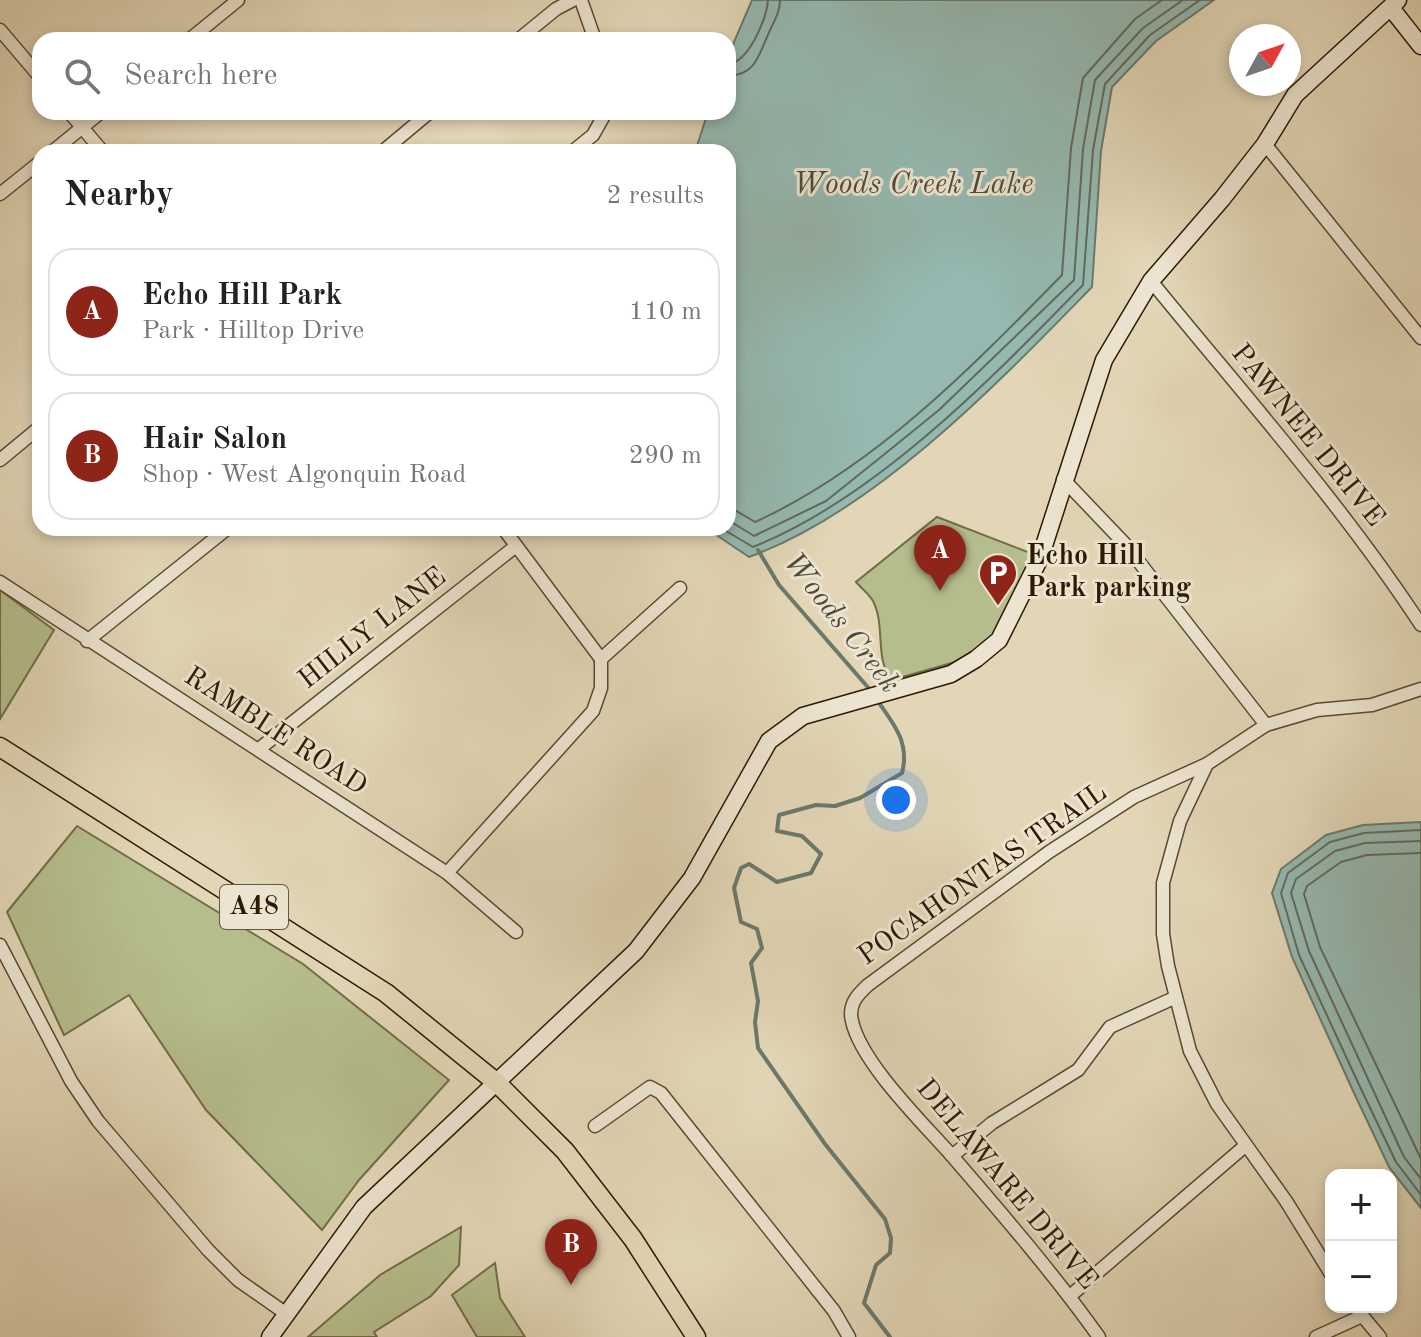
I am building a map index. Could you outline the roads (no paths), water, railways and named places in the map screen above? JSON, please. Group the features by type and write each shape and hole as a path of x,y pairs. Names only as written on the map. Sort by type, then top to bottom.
{"main road":[{"name":"A48","path":"0,747 386,993 497,1083 584,1176 633,1239 696,1337"}],"street":[{"path":"199,32 238,0"},
{"path":"528,32 556,9 573,0"},
{"path":"581,0 592,32"},
{"path":"270,1337 364,1207 636,951 692,878 769,741 803,716 911,687 964,667 988,651 1004,633 1040,558 1063,479 1104,360 1151,281 1265,144 1295,95 1395,4 1420,42"},
{"path":"0,30 32,68"},
{"path":"76,120 96,144"},
{"path":"62,144 91,120"},
{"path":"392,144 420,120"},
{"path":"582,144 593,135 601,120"},
{"path":"1265,144 1421,338"},
{"path":"0,194 32,168"},
{"name":"PAWNEE DRIVE","path":"1151,281 1357,535 1421,625"},
{"path":"0,460 32,434"},
{"path":"1063,479 1125,544 1266,725"},
{"path":"87,641 218,536"},
{"path":"447,873 593,711 601,688 601,659 509,536"},
{"name":"HILLY LANE","path":"259,749 516,546"},
{"name":"RAMBLE ROAD","path":"0,582 447,873 516,932"},
{"path":"601,659 680,588"},
{"path":"1325,1264 1286,1201 1245,1146 1197,1067 1174,998 1163,934 1163,883 1180,821 1207,764 1266,725 1317,710 1372,705 1421,689"},
{"name":"POCAHONTAS TRAIL","path":"875,1064 852,1021 851,1009 857,996 868,985 1049,852 1134,797 1207,764"},
{"path":"0,945 71,1081 98,1121 208,1250 238,1280 288,1315"},
{"path":"952,1156 992,1123 1078,1070 1110,1027 1174,998"},
{"name":"DELAWARE DRIVE","path":"875,1064 910,1111 1070,1296 1099,1337"},
{"path":"595,1126 650,1087 661,1093 834,1311 849,1337"},
{"path":"1070,1296 1245,1146"},
{"path":"1316,1337 1357,1313"},
{"path":"1360,1313 1380,1337"}],"water":[{"name":"Woods Creek Lake","path":"752,0 1214,0 1156,41 1112,87 1101,151 1092,287 976,402 889,477 796,536 749,557 718,536 736,536 736,144 698,144 705,120 736,120 736,37"},
{"path":"1421,822 1421,1208 1397,1177 1397,1169 1389,1167 1292,957 1272,893 1281,869 1326,835 1363,825"}],"waterway":[{"name":"Woods Creek","path":"758,550 779,585 872,692"},
{"name":"Woods Creek","path":"877,700 902,743 902,773 860,798 835,806 816,805 779,815 777,831 802,836 821,854 811,873 777,882 749,864 741,868 734,888 741,922 757,929 762,948 751,963 758,1001 755,1022 758,1048 825,1144 885,1219 891,1238 890,1253 876,1265 864,1303 890,1337"}],"place":[{"name":"Echo Hill Park","path":"940,591"},
{"name":"Echo Hill Park parking","path":"998,607"},
{"name":"Hair Salon","path":"571,1285"}]}
